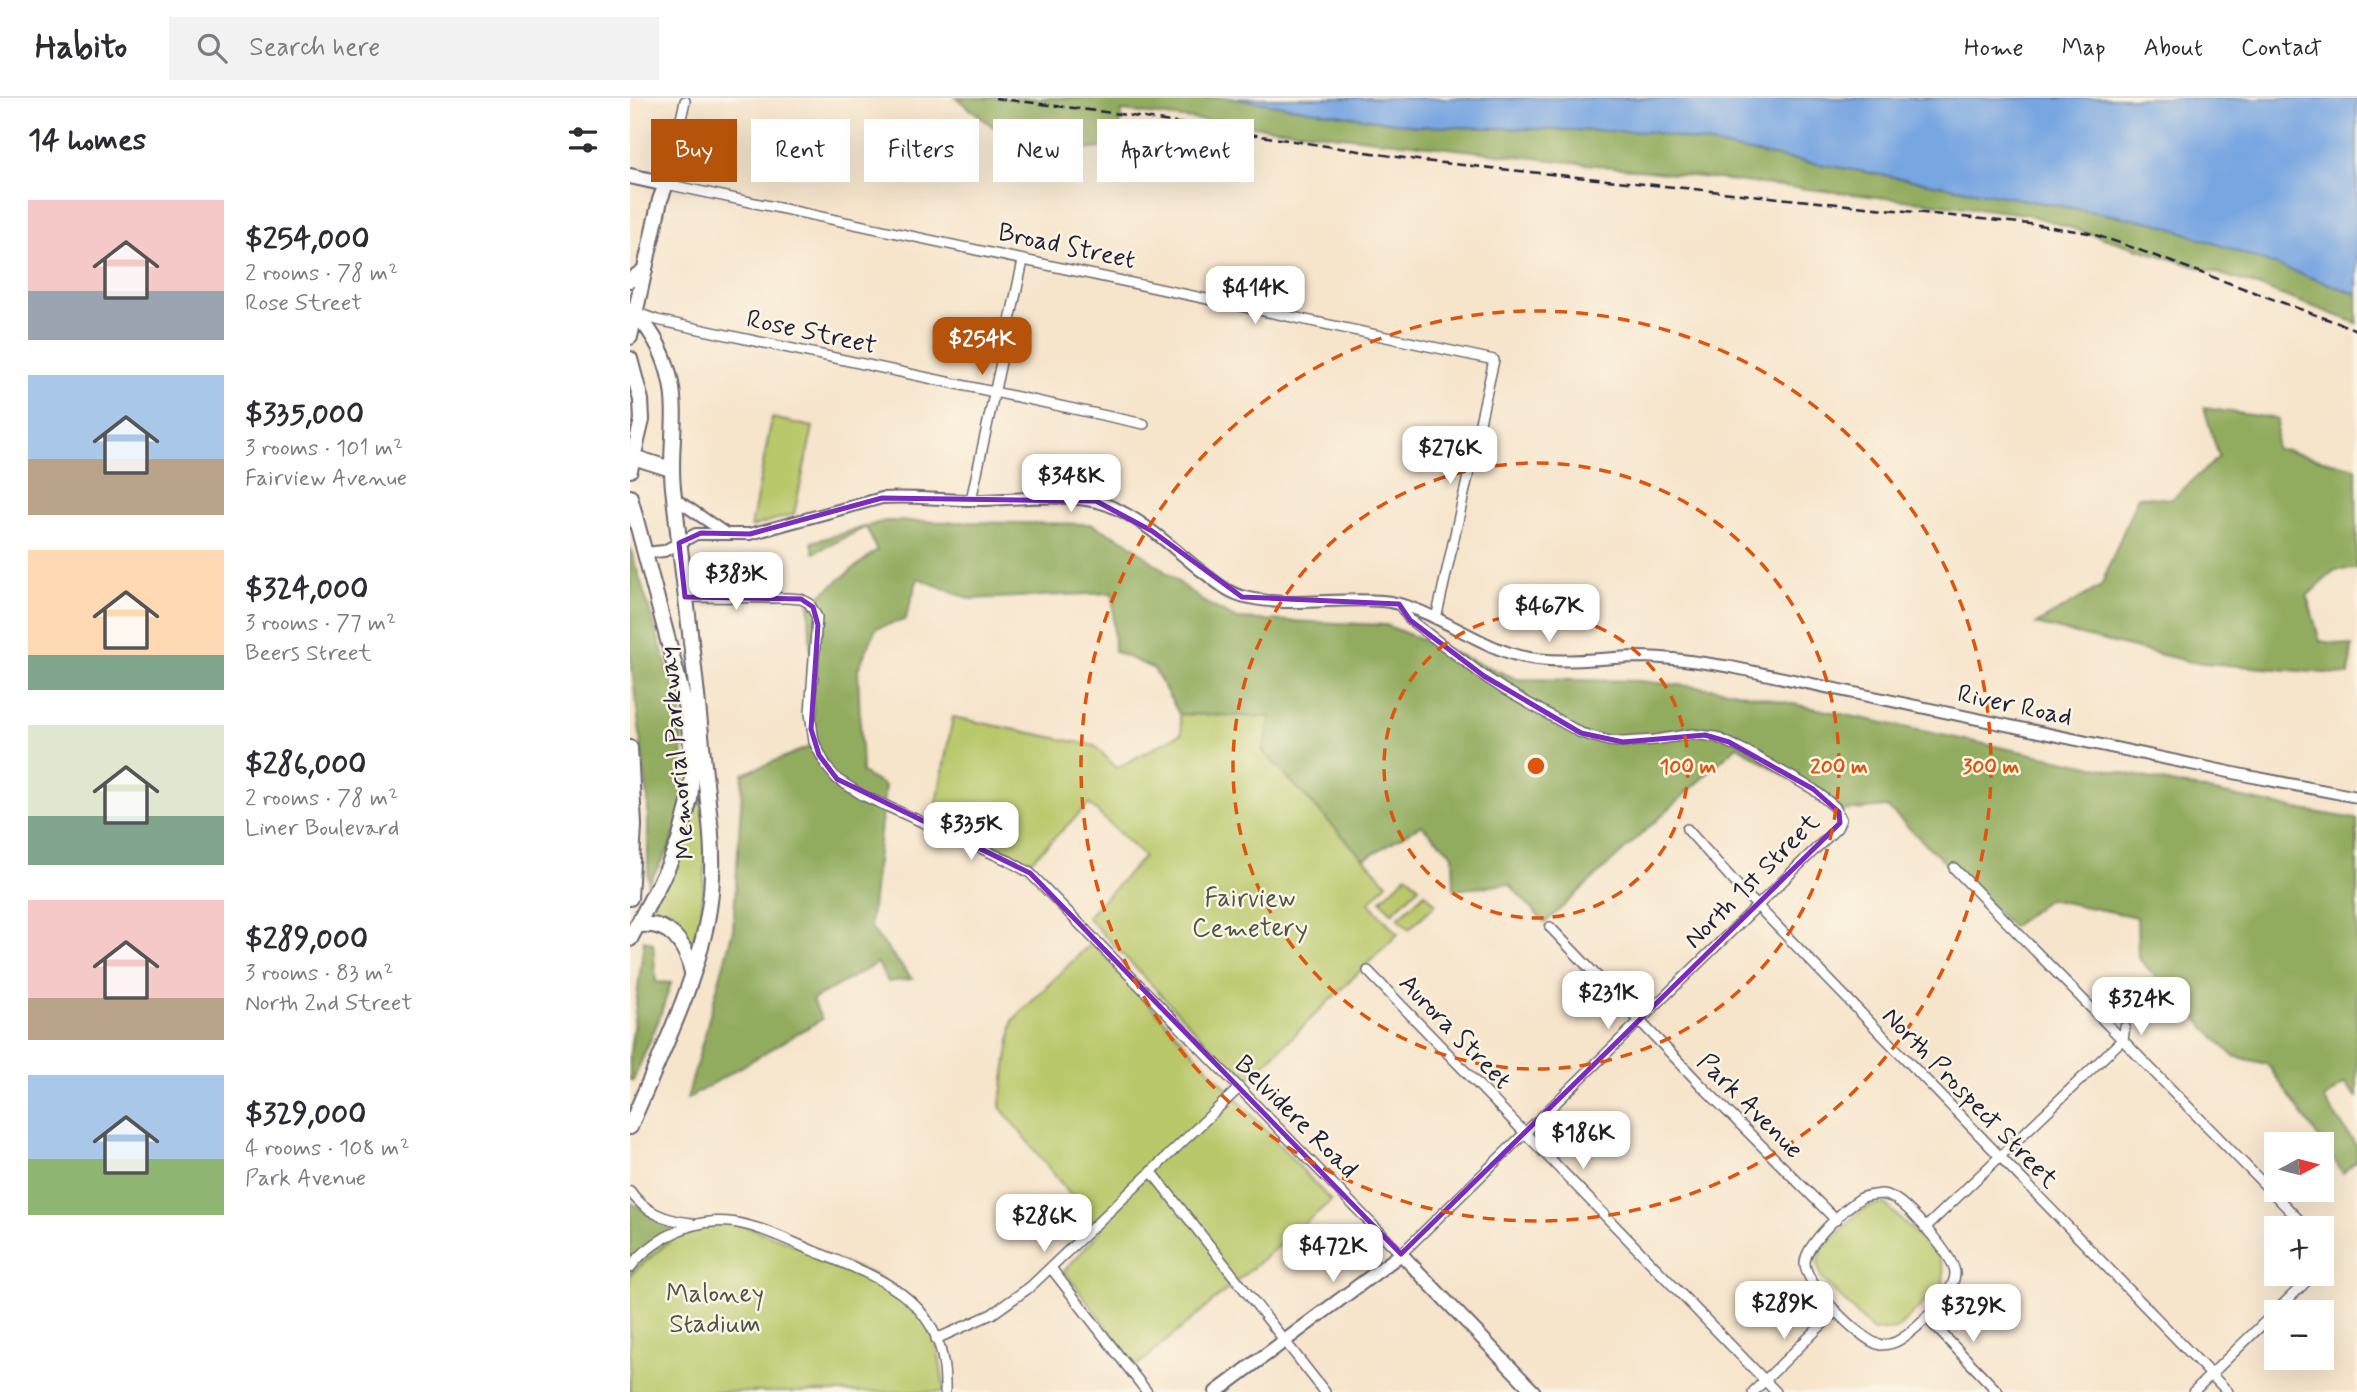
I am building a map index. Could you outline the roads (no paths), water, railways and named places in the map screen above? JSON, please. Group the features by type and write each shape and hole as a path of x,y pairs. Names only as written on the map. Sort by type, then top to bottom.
{"main road":[{"name":"Broad Street","path":"630,176 666,184"},
{"path":"630,337 633,312 666,184"},
{"path":"630,280 645,270"},
{"name":"Memorial Parkway","path":"630,1127 693,973 708,918 712,860 695,671 671,469 674,408 670,380 652,335 633,312"},
{"path":"630,359 642,411 642,427 631,464 671,469"},
{"name":"Memorial Parkway","path":"630,496 690,725 693,754 692,788 675,851 633,933"},
{"path":"662,618 687,615"},
{"path":"630,748 634,825 630,898"},
{"path":"633,933 659,926 674,935 685,950 693,973"},
{"name":"North 1st Street","path":"1216,1392 1401,1254"},
{"name":"Belvidere Road","path":"1401,1254 1534,1392"}],"street":[{"path":"666,184 685,101"},
{"name":"Broad Street","path":"666,184 1494,360 1436,619"},
{"path":"971,500 1023,261"},
{"name":"Rose Street","path":"633,312 657,320 1144,424"},
{"path":"674,498 724,533"},
{"name":"River Road","path":"645,553 664,551 701,533 750,534 882,498 1066,498 1096,501 1109,505 1153,531 1217,583 1242,597 1310,602 1382,601 1399,604 1488,645 1522,657 1562,660 1639,657 1690,661 1745,670 2357,797"},
{"name":"Belvidere Road","path":"685,597 787,598 801,599 809,603 817,617 811,729 819,755 832,773 849,788 1029,872 1401,1254"},
{"name":"North 1st Street","path":"1399,604 1410,620 1505,690 1581,733 1623,742 1692,734 1716,737 1813,789 1828,800 1840,814 1837,828 1401,1254"},
{"name":"North Prospect Street","path":"1687,829 1757,906 2228,1392"},
{"path":"1954,868 2295,1216"},
{"name":"Park Avenue","path":"1550,927 1836,1220"},
{"name":"Aurora Street","path":"1368,971 1776,1392"},
{"path":"1925,1228 2123,1039 2125,1027"},
{"path":"936,1339 999,1310 1030,1287 1238,1088"},
{"path":"1151,1171 1325,1392"},
{"path":"630,1191 650,1211 675,1221 693,1224"},
{"path":"1882,1194 1898,1200 1951,1258 1955,1273 1951,1289 1902,1339 1880,1345 1862,1336 1813,1284 1805,1268 1805,1260 1813,1243 1836,1220 1862,1197 1882,1194"},
{"path":"630,1268 655,1244 693,1224 716,1220 744,1223 874,1275 909,1298 929,1324 936,1339 944,1371 945,1392"},
{"path":"1051,1268 1147,1392"},
{"path":"2193,1392 2302,1286"},
{"path":"1753,1392 1836,1311"},
{"path":"1926,1317 1998,1392"}],"water":[{"path":"1232,98 2357,98 2357,294 2157,223 1745,151 1652,132 1415,126"}],"railway":[{"path":"995,98 1112,113 1424,161 2039,225 2089,233 2357,330"}],"park label":[{"name":"Fairview Cemetery","path":"1250,912"},
{"name":"Maloney Stadium","path":"715,1308"}]}
